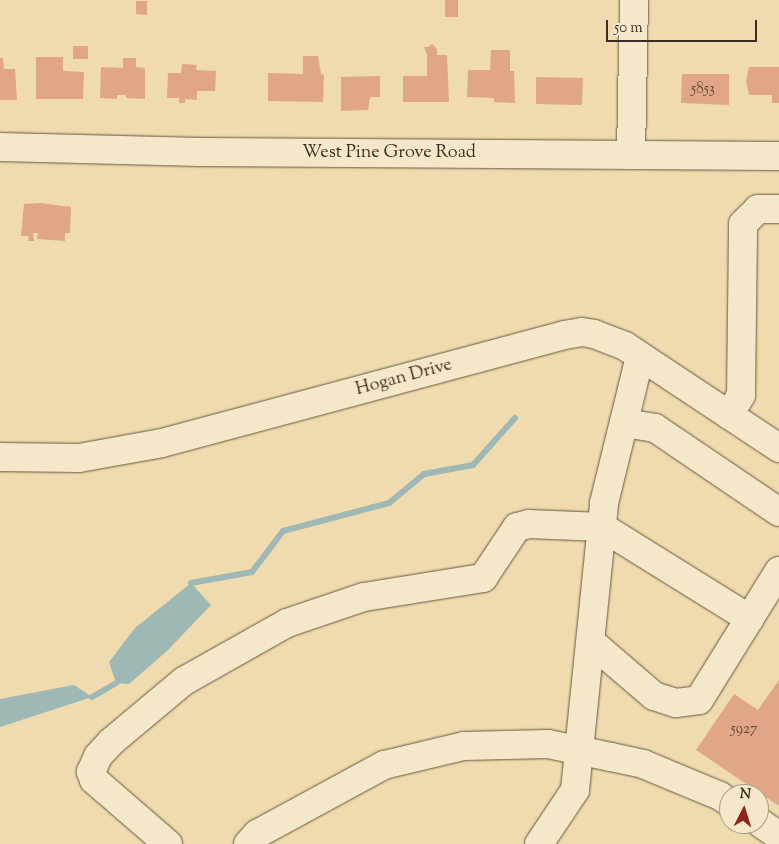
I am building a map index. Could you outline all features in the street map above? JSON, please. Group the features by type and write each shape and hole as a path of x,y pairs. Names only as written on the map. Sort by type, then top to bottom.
{"street":[{"path":"631,155 634,0"},
{"name":"West Pine Grove Road","path":"0,147 221,152 779,156"},
{"path":"729,415 741,395 743,224 758,209 779,209"},
{"name":"Hogan Drive","path":"0,458 79,458 162,443 564,335 582,332 594,334 625,346 779,448"},
{"path":"539,844 575,790 604,503 640,356"},
{"path":"624,423 655,428 779,512"},
{"path":"168,844 94,780 92,772 98,756 111,742 184,681 287,623 364,597 483,578 517,527 529,524 602,526 750,619"},
{"path":"590,642 654,696 676,703 699,700 779,571"},
{"path":"248,844 258,834 384,764 464,746 548,744 644,764 719,796"}],"water":[{"path":"191,583 211,605 167,651 129,684 116,683 109,662 135,628"},
{"path":"74,685 92,697 0,727 0,699"}],"building":[{"path":"445,0 458,0 458,17 445,17"},
{"path":"136,1 147,1 147,15 136,14"},
{"path":"432,44 437,49 437,55 447,55 449,102 403,102 403,76 427,76 427,55 424,47"},
{"path":"73,46 88,46 88,59 73,59"},
{"path":"491,50 510,50 510,71 514,71 515,103 494,102 494,98 467,97 468,70 490,70"},
{"path":"303,56 318,56 321,74 324,75 323,102 268,101 268,73 303,74"},
{"path":"36,57 63,57 63,71 84,72 83,99 36,99"},
{"path":"0,58 3,58 4,69 15,69 17,100 0,100"},
{"path":"123,58 136,58 136,67 145,68 145,99 126,98 126,95 117,95 117,99 100,98 101,67 123,68"},
{"path":"182,64 197,65 196,70 216,71 215,91 197,91 197,100 185,99 185,103 179,103 179,98 167,98 168,73 181,73"},
{"path":"749,67 779,67 779,103 772,103 772,95 749,95 746,81"},
{"path":"682,74 729,74 729,105 681,103"},
{"path":"380,76 380,97 370,97 368,110 341,111 341,77"},
{"path":"536,77 583,78 582,105 536,104"},
{"path":"40,203 71,207 70,233 65,233 65,241 37,239 38,233 33,233 34,241 28,241 29,236 21,236 24,204"},
{"path":"779,680 779,806 769,799 769,784 746,784 696,750 734,694 758,710"}],"waterway":[{"path":"191,583 252,572 283,531 389,503 424,474 473,465 515,418"},
{"path":"92,697 116,683"}]}
